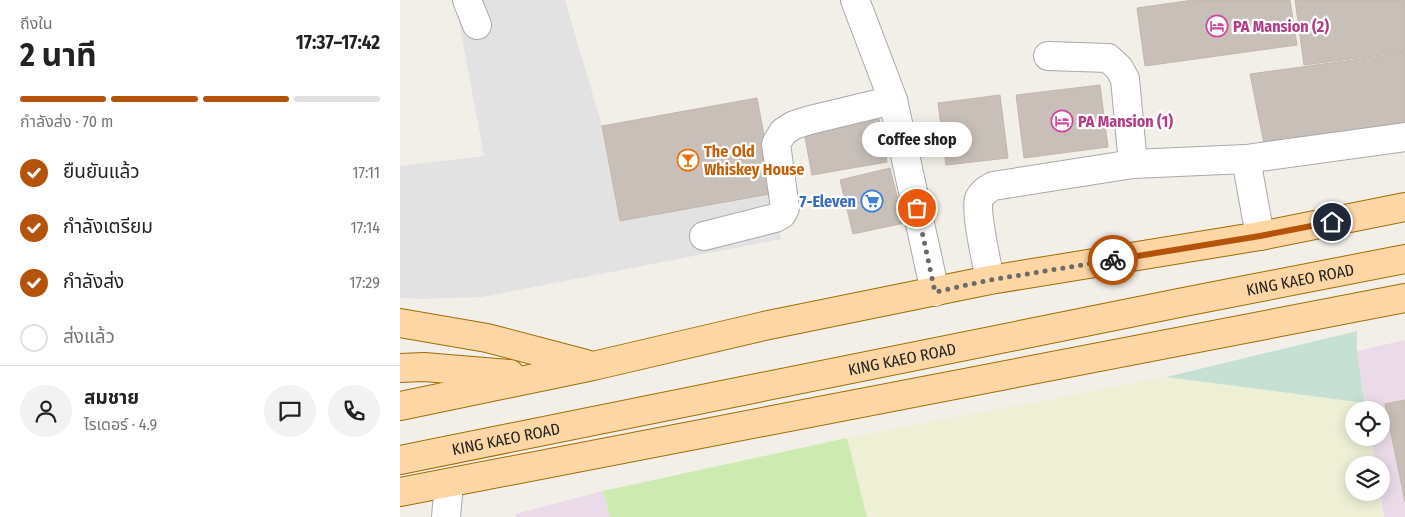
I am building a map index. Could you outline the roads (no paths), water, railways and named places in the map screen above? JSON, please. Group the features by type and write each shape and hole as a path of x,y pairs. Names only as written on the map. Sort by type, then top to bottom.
{"main road":[{"path":"400,406 593,366 764,326 990,280 1260,236 1405,207"},
{"name":"KING KAEO ROAD","path":"400,460 1405,259"},
{"name":"KING KAEO ROAD","path":"400,492 1405,298"},
{"path":"400,323 487,338 593,366"},
{"path":"408,365 541,376"}],"street":[{"path":"466,0 477,25"},
{"path":"860,1 893,100 935,292"},
{"path":"1048,56 1108,58 1119,68 1124,80 1133,164"},
{"path":"704,236 775,218 782,214 785,208 776,144 784,132 802,122 893,100"},
{"path":"990,280 979,215 979,200 984,191 993,186 1133,164 1246,159 1405,137"},
{"path":"1246,159 1260,236"},
{"path":"446,517 449,482"}],"place":[{"name":"PA Mansion (2)","path":"1217,26"},
{"name":"PA Mansion (1)","path":"1062,121"},
{"name":"The Old Whiskey House","path":"688,160"},
{"name":"7-Eleven","path":"872,201"},
{"name":"Coffee shop","path":"917,208"}]}
